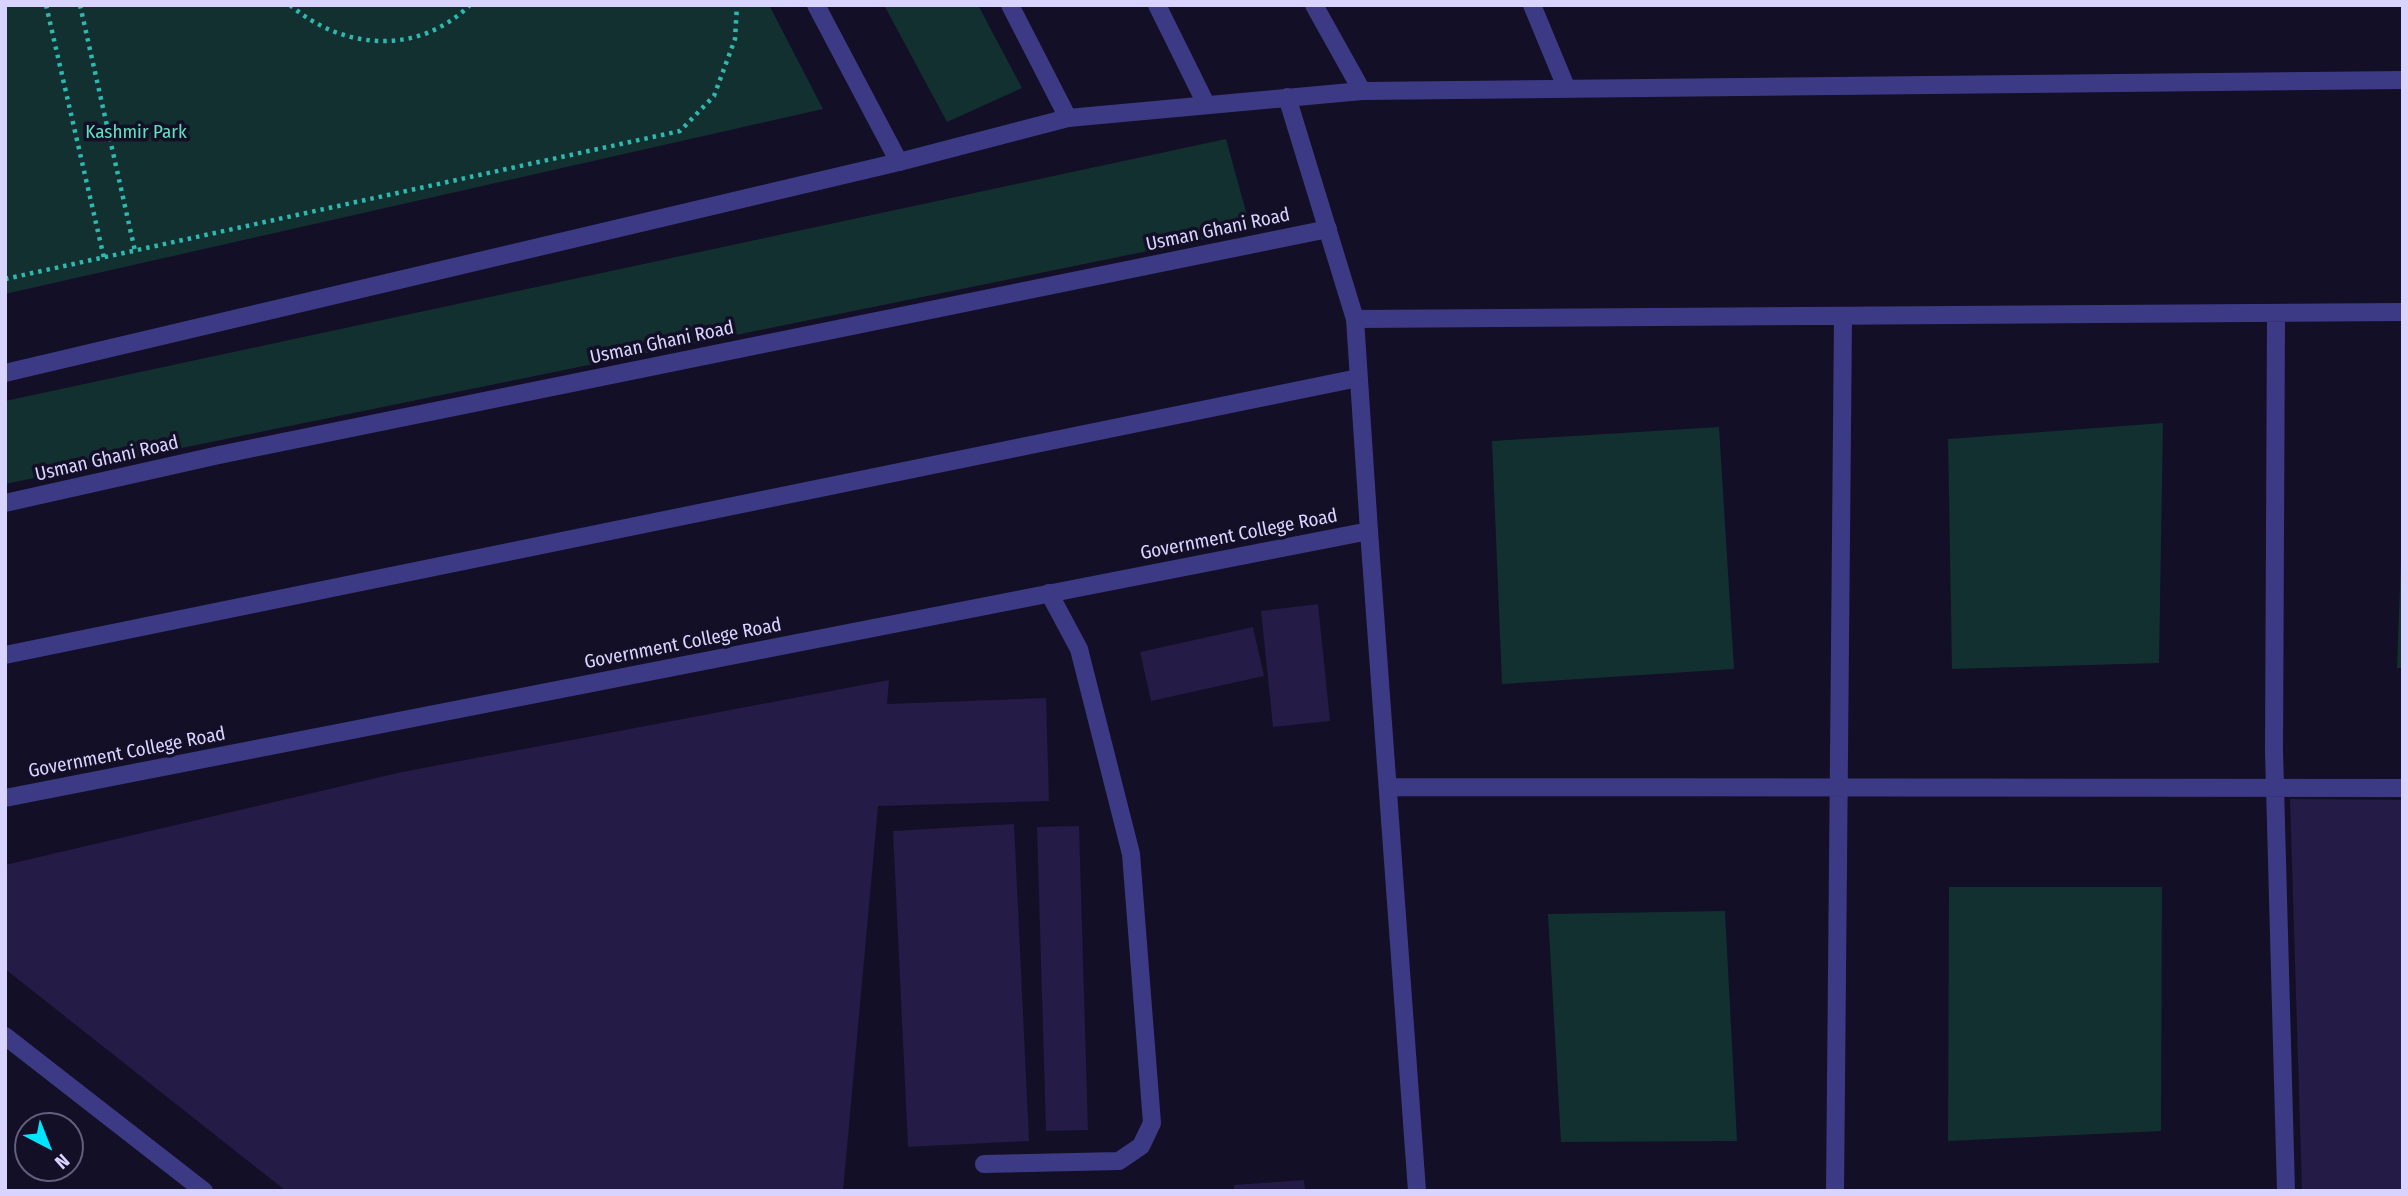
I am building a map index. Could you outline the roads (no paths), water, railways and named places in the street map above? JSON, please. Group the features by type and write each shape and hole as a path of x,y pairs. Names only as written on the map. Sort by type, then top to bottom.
{"street":[{"path":"816,5 899,162"},
{"path":"1010,5 1069,118"},
{"path":"1157,5 1206,104"},
{"path":"1314,5 1362,90"},
{"path":"1532,5 1566,87"},
{"path":"5,373 899,162 1069,118 1362,90 2403,80"},
{"path":"1287,97 1355,319 1418,1191"},
{"name":"Usman Ghani Road","path":"5,503 219,455 1328,229"},
{"path":"1355,319 2403,312"},
{"path":"2276,314 2275,788 2286,1191"},
{"path":"1835,1191 1843,317"},
{"path":"5,655 1358,378"},
{"name":"Government College Road","path":"5,798 1369,531"},
{"path":"984,1164 1119,1161 1141,1146 1152,1123 1130,854 1079,649 1049,593"},
{"path":"1388,787 2403,788"},
{"path":"5,1036 204,1191"}],"park label":[{"name":"Kashmir Park","path":"136,133"}]}
